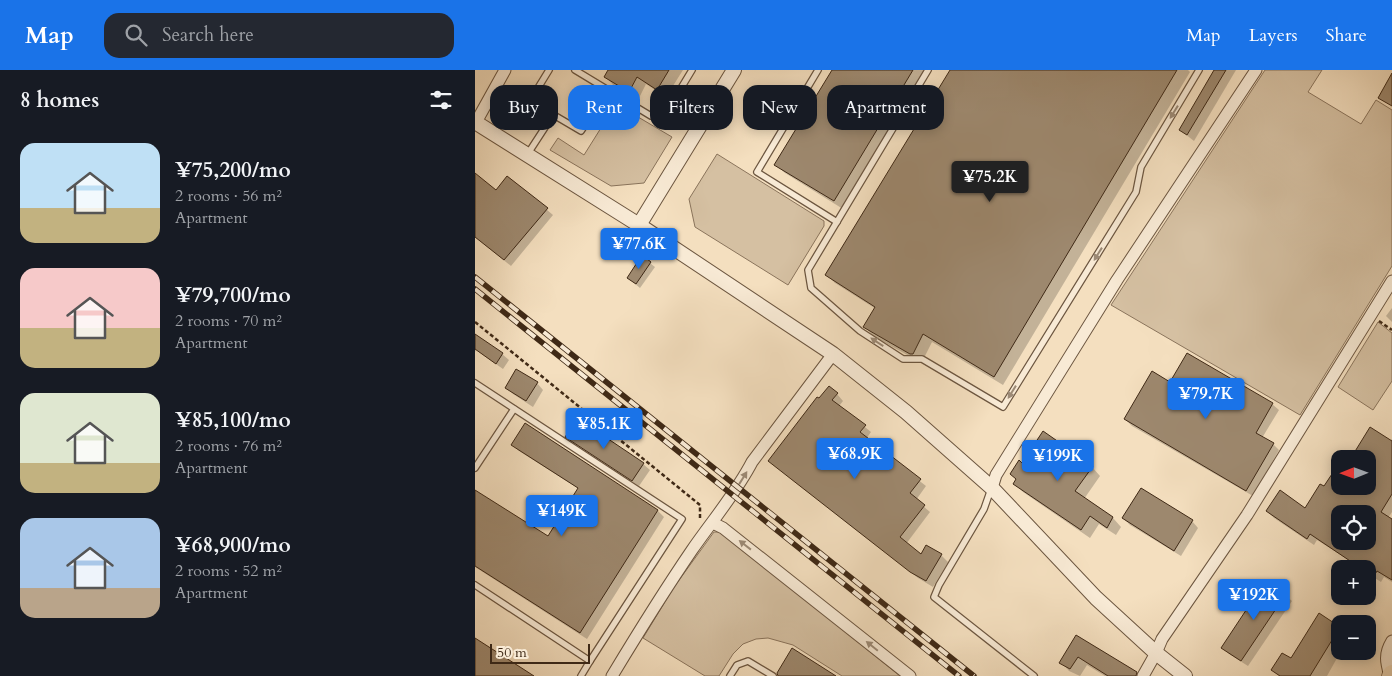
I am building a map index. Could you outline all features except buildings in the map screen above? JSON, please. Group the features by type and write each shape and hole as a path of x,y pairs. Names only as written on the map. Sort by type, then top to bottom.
{"street":[{"path":"505,70 475,123 639,225 833,354 906,412 992,488 1090,592 1156,653 1185,676"},
{"path":"639,225 734,70"},
{"path":"992,488 996,475 1117,280 1256,70"},
{"path":"1143,676 1162,639 1247,515 1392,281"},
{"path":"612,676 661,595 695,545 713,523 744,478 752,462 833,354"},
{"path":"713,523 723,528 910,676"},
{"path":"1391,675 1386,663 1386,651 1392,641"}],"lane":[{"path":"540,85 549,70"},
{"path":"575,70 599,85"},
{"path":"640,110 651,116 666,113 692,70"},
{"path":"818,70 757,172 837,222"},
{"path":"928,70 809,270 811,288 860,331 903,359 923,359 1003,407 1136,192 1141,167 1199,70"},
{"path":"527,155 543,130"},
{"path":"475,383 682,519 581,676"},
{"path":"475,468 514,408"},
{"path":"992,488 984,509 939,585 934,597 1034,676"},
{"path":"475,586 590,662"},
{"path":"730,676 737,665 748,661 773,676"}],"path":[{"path":"475,322 700,505 700,523"}],"shaded area":[{"path":"1265,70 1322,70 1308,92 1361,124 1376,100 1392,110 1392,266 1300,415 1111,305"},
{"path":"640,118 650,124 650,130 660,130 672,137 644,183 611,186 550,150 558,138 584,155 600,130 640,130"},
{"path":"717,154 824,221 824,226 788,285 695,227 689,199"},
{"path":"1378,322 1392,333 1392,381 1373,410 1338,387"},
{"path":"714,532 721,532 900,676 842,676 793,645 768,638 756,639 743,644 733,654 719,676 705,676 643,638 674,587"}],"railway":[{"path":"475,277 974,676"},
{"path":"475,289 959,676"}]}
